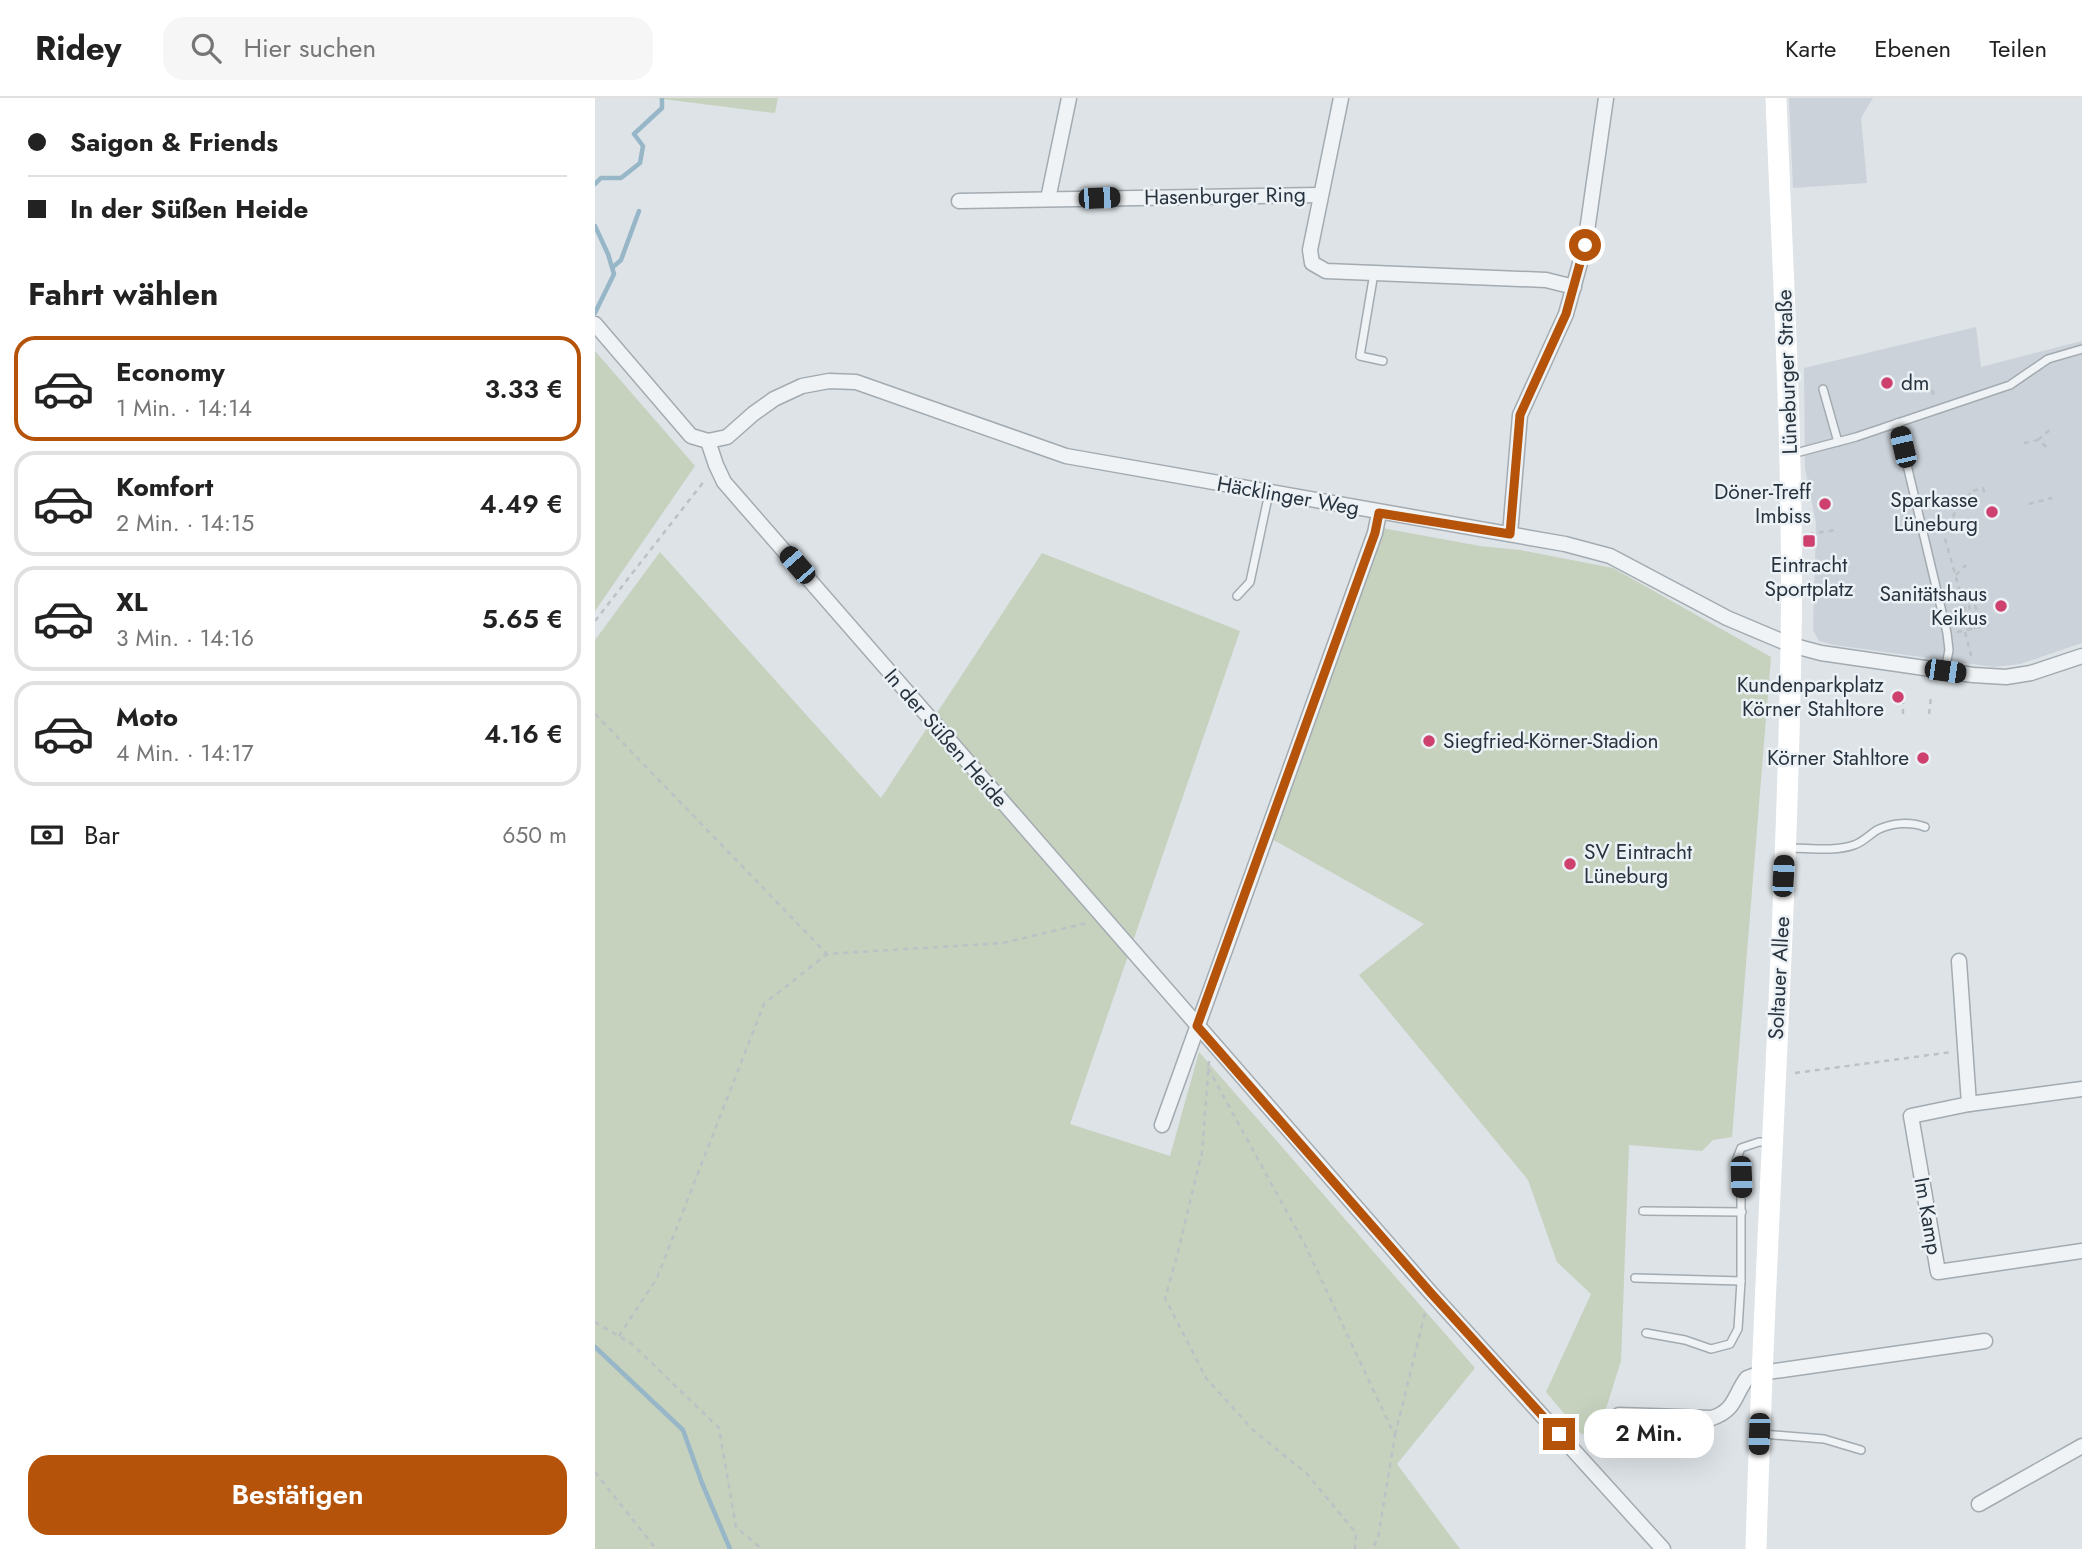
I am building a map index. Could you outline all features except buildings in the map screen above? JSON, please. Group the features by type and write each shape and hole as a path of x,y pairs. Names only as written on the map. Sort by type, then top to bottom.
{"street":[{"path":"1048,199 1069,98"},
{"path":"1320,195 1341,98"},
{"path":"1510,534 1520,415 1566,314 1574,287 1585,245 1606,98"},
{"name":"Lüneburger Straße","path":"1776,98 1790,455 1791,645"},
{"name":"Hasenburger Ring","path":"959,201 1320,195 1310,250 1312,263 1326,271 1546,281 1574,287"},
{"path":"596,325 691,436 708,442"},
{"name":"Häcklinger Weg","path":"708,442 727,437 774,399 802,386 829,381 856,382 1066,456 1565,544 1610,556 1727,618 1791,645 1861,660 1973,676 2006,677 2031,673 2082,656"},
{"name":"In der Süßen Heide","path":"708,442 724,482 1430,1292 1663,1549"},
{"path":"1162,1125 1375,533 1379,513"},
{"name":"Soltauer Allee","path":"1756,1549 1791,645"},
{"path":"1959,961 1969,1104"},
{"name":"Im Kamp","path":"2082,1089 1969,1104 1911,1116 1938,1272 2082,1251"},
{"path":"1619,1415 1712,1418 1730,1409 1747,1378 1761,1373 1985,1341"},
{"path":"1979,1504 2082,1446"}],"lane":[{"path":"1374,273 1360,356 1383,361"},
{"path":"1790,455 1838,442 2010,385 2048,359 2082,349"},
{"path":"1823,389 1838,442"},
{"path":"1897,423 1947,634 1949,650 1945,671"},
{"path":"1237,596 1250,582 1269,493"},
{"path":"1785,848 1822,849 1852,846 1892,825 1905,823 1925,827"},
{"path":"1646,1333 1685,1340 1711,1349 1730,1344 1738,1329 1741,1281 1741,1177 1736,1161 1741,1148 1759,1142 1771,1142"},
{"path":"1643,1211 1742,1212"},
{"path":"1635,1278 1741,1281"},
{"path":"1759,1434 1824,1439 1861,1450"}],"path":[{"path":"2024,443 2038,440 2051,429"},
{"path":"2038,440 2048,448"},
{"path":"595,621 716,465"},
{"path":"1973,629 1943,532 1954,515 1956,504 1971,498 1969,492 1983,488 1985,495"},
{"path":"2029,505 2052,498"},
{"path":"1815,534 1835,530"},
{"path":"1955,576 1966,565"},
{"path":"1973,629 1969,606 1975,604 1981,627"},
{"path":"1973,676 1974,665 1965,632 1989,625"},
{"path":"1903,695 1903,714"},
{"path":"1929,714 1931,697"},
{"path":"595,714 827,954"},
{"path":"619,1336 657,1278 764,1004 827,954 1003,943 1104,920"},
{"path":"1210,1040 1202,1152 1165,1298 1206,1378 1253,1430 1307,1474 1356,1533 1356,1549"},
{"path":"1775,1075 1965,1051"},
{"path":"1208,1068 1305,1245 1395,1436"},
{"path":"1372,1549 1378,1538 1395,1436 1430,1292"},
{"path":"595,1322 632,1344 719,1427 736,1527 762,1549"},
{"path":"595,1472 656,1549"}],"shaded area":[{"path":"1789,98 1873,98 1861,118 1867,183 1793,188"},
{"path":"1976,327 1981,367 2082,341 2082,643 2020,664 1994,667 1819,641 1813,630 1816,523 1805,468 1804,368"}],"green space":[{"path":"655,98 778,98 775,113"},
{"path":"595,351 695,466 595,611"},
{"name":"SV Eintracht Lüneburg","path":"1382,528 1613,568 1771,657 1732,1137 1713,1140 1702,1151 1629,1145 1621,1361 1604,1415 1582,1435 1546,1392 1591,1294 1557,1262 1528,1180 1359,975 1424,924 1270,838"},
{"path":"660,552 881,798 1042,553 1240,631 1070,1124 1170,1156 1199,1052 1475,1368 1397,1464 1460,1549 595,1549 595,640"}],"waterway":[{"path":"595,184 601,178 621,178 640,163 643,146 634,134 662,108 662,98"},
{"path":"613,267 621,260 639,211"},
{"path":"595,226 614,274 595,313"},
{"path":"595,1347 683,1430 730,1549"}],"place":[{"name":"dm","path":"1887,383"},
{"name":"Döner-Treff Imbiss","path":"1825,504"},
{"name":"Sparkasse Lüneburg","path":"1992,512"},
{"name":"Eintracht Sportplatz","path":"1809,541"},
{"name":"Sanitätshaus Keikus","path":"2001,606"},
{"name":"Kundenparkplatz Körner Stahltore","path":"1898,697"},
{"name":"Siegfried-Körner-Stadion","path":"1429,741"},
{"name":"Körner Stahltore","path":"1923,758"},
{"name":"SV Eintracht Lüneburg","path":"1570,864"}],"route":[{"path":"1559,1434 1430,1292 1197,1026 1375,533 1379,513 1510,534 1520,415 1566,314 1585,245"}]}
